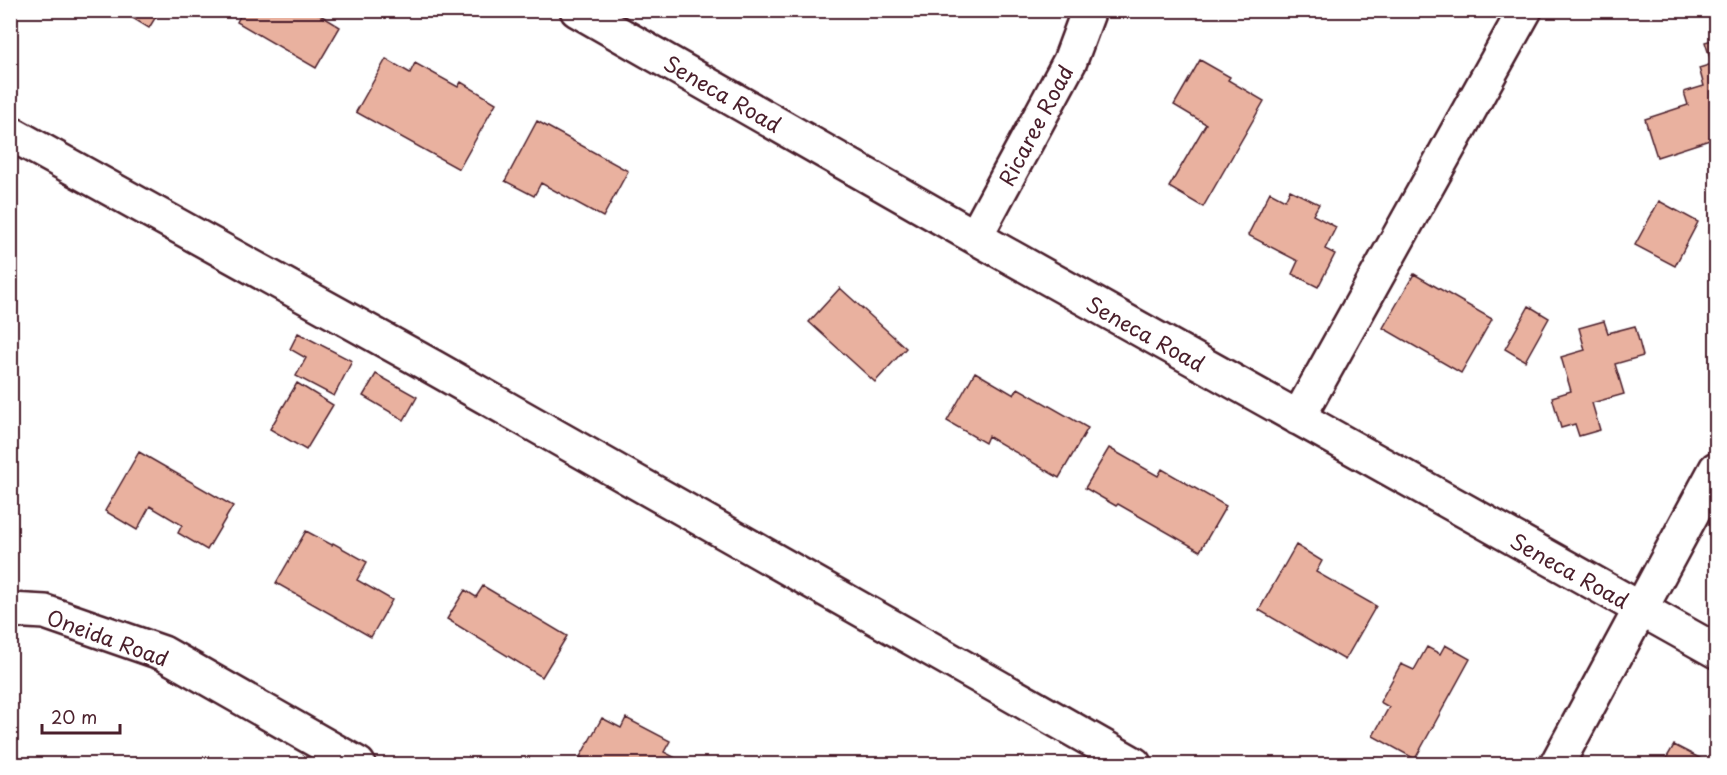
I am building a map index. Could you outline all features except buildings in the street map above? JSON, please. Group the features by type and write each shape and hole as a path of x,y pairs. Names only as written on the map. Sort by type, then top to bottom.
{"street":[{"name":"Seneca Road","path":"577,10 975,237 1716,651"},
{"name":"Ricaree Road","path":"975,237 1070,61 1089,10"},
{"path":"1298,418 1525,10"},
{"path":"10,133 433,367 1134,765"},
{"path":"1557,765 1716,469"},
{"name":"Oneida Road","path":"10,610 45,612 163,653 358,765"}]}
